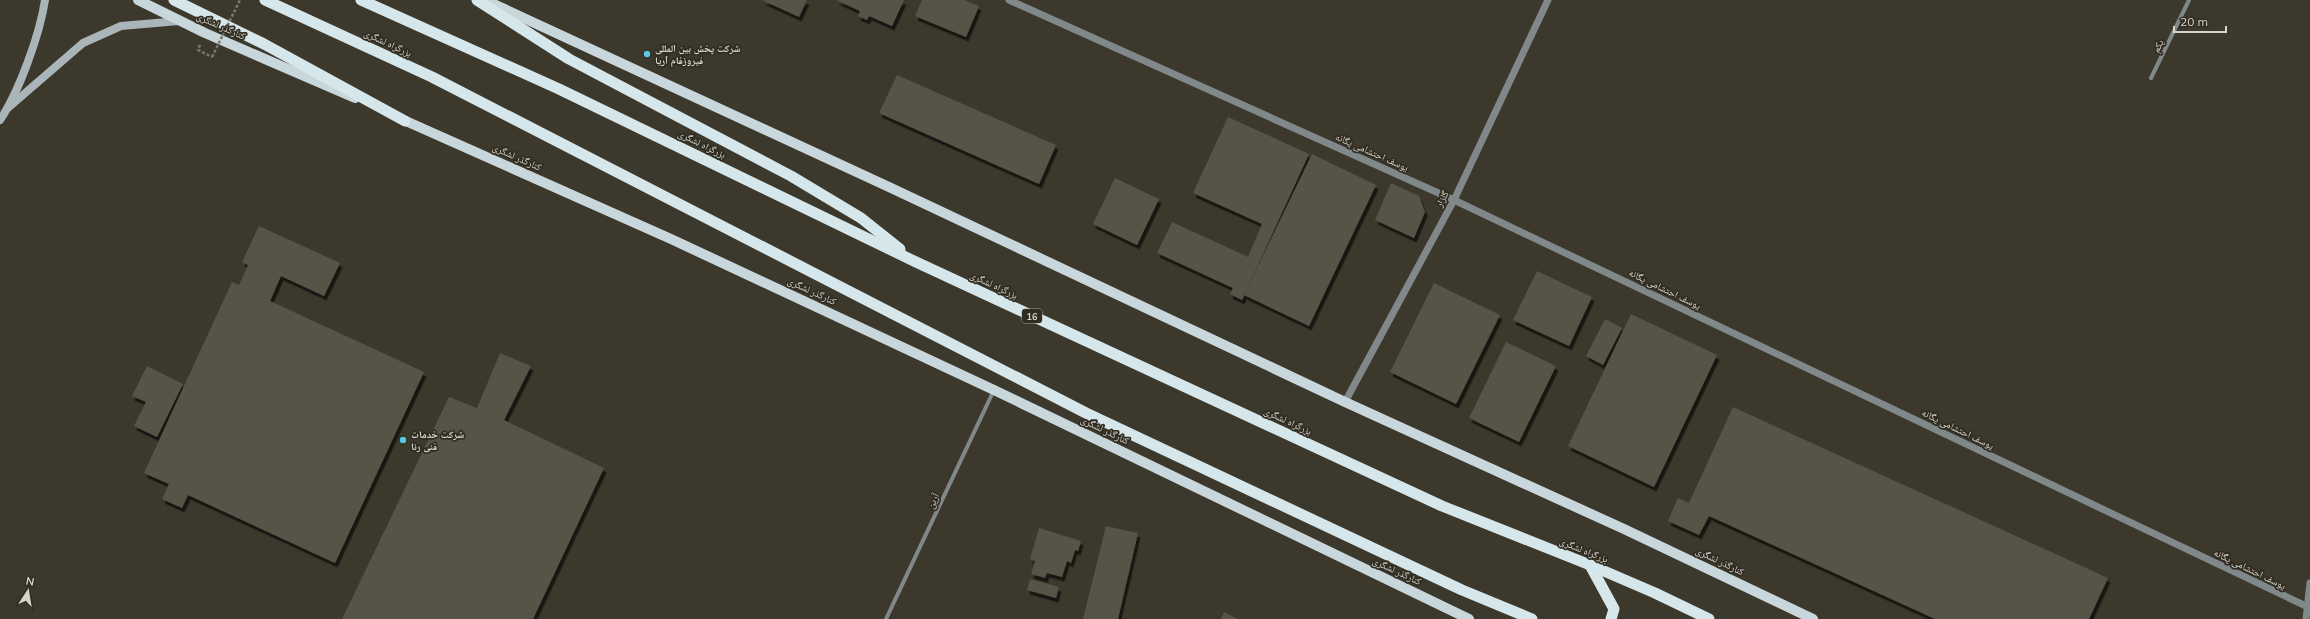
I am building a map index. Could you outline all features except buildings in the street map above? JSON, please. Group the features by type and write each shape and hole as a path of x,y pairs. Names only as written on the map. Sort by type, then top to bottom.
{"highway":[{"path":"174,0 264,44 405,121"},
{"name":"بزرگراه لشگری","path":"265,0 432,77 1086,413 1462,590 1532,619"},
{"name":"بزرگراه لشگری","path":"361,0 559,89 916,262 1442,506 1590,565 1704,618"},
{"path":"477,0 569,59 798,180 861,218 916,262"},
{"path":"1590,565 1614,609 1611,619"}],"main road":[{"path":"0,120 9,107 41,24 45,0"},
{"name":"کنارگذر لشگری","path":"138,0 179,20 671,239 994,390 1469,619"},
{"name":"کنارگذر لشگری","path":"485,0 889,187 1345,402 1624,528 1813,619"},
{"path":"9,107 83,43 121,26 179,20"}],"street":[{"name":"یوسف احتشامی یگانه","path":"1010,0 1454,200 2308,607"},
{"name":"گلزار","path":"1345,402 1454,200 1548,0"},
{"name":"یکم","path":"2151,78 2189,0"},
{"name":"آرین","path":"886,619 994,390"},
{"path":"2306,619 2310,584"}],"path":[{"path":"212,57 240,0"}],"place":[{"name":"شرکت پخش بین المللی فیروزفام آریا","path":"647,54"},
{"name":"شرکت خدمات فنی رنا","path":"403,440"}]}
